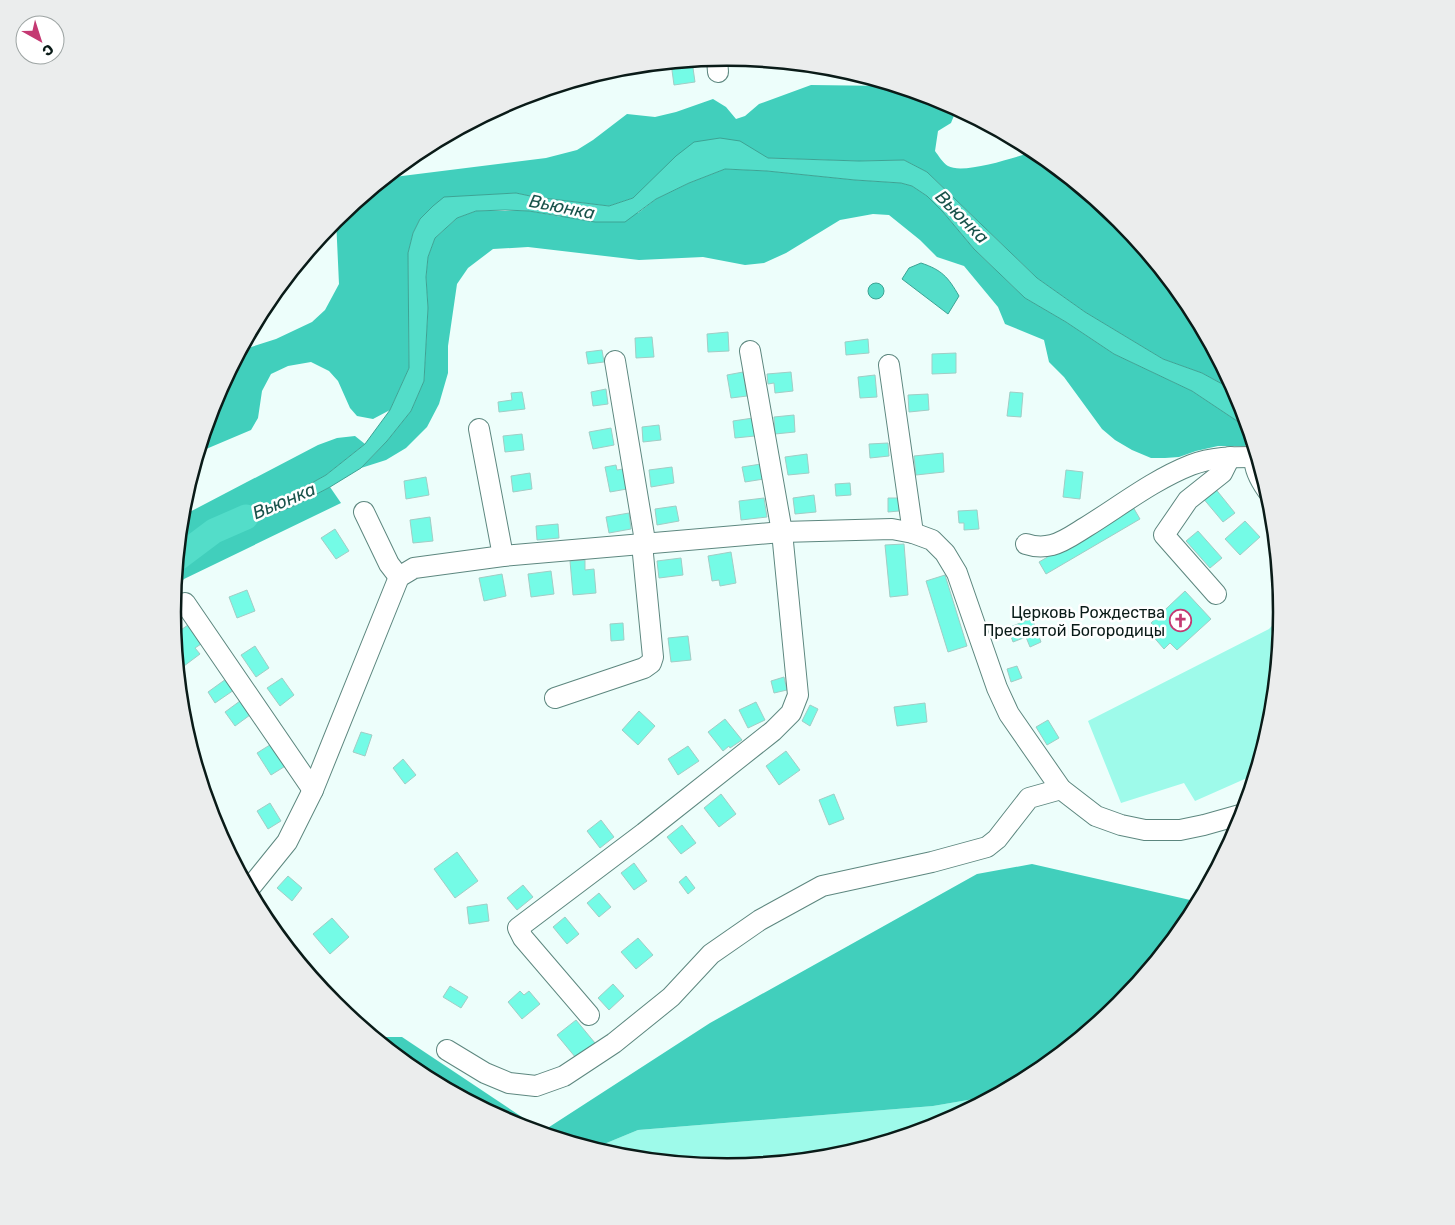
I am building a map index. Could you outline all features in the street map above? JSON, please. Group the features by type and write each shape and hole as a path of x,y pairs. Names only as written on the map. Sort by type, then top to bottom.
{"street":[{"path":"589,1015 523,938 518,928 644,833 766,737 791,713 798,695 782,532 750,351"},
{"path":"555,698 644,668 651,662 653,657 642,544 644,534 615,361"},
{"path":"888,365 913,533"},
{"path":"479,429 503,556"},
{"path":"1026,544 1034,547 1058,543 1158,480 1191,465 1218,457 1250,455"},
{"path":"1216,594 1164,535 1188,500 1222,473 1230,457"},
{"path":"364,512 389,564 399,577"},
{"path":"253,884 287,842 313,790 399,577 414,568 503,556 782,532 892,528 932,540 945,553 957,573 1001,697 1009,714 1061,789 1096,816 1121,825 1145,830 1180,830 1234,817"},
{"path":"186,603 313,790"},
{"path":"447,1050 484,1073 509,1083 536,1086 564,1076 628,1031 671,997 711,954 760,920 822,886 932,862 987,847 997,839 1029,798 1061,789"}],"shaded area":[{"path":"811,85 872,86 903,95 954,116 951,123 938,131 935,151 948,166 956,168 978,167 1025,154 1088,202 1138,252 1182,309 1201,339 1223,385 1202,373 1163,359 1085,312 1037,278 927,172 904,160 859,161 768,158 755,152 649,184 633,198 609,206 516,193 455,197 420,219 413,233 408,253 409,368 390,410 373,419 357,416 350,408 338,381 329,371 311,362 288,366 271,374 262,391 258,418 251,430 207,449 223,403 250,347 276,339 312,322 325,310 339,284 337,231 367,202 399,176 546,158 577,150 627,114 655,117 713,99 726,107 736,119 745,116 759,104"},
{"path":"725,169 901,183 912,186 927,196 974,249 1025,298 1066,322 1114,354 1192,391 1240,423 1247,444 1245,446 1218,446 1179,457 1151,458 1115,440 1102,429 1064,377 1049,362 1044,340 1005,324 998,307 964,266 937,257 920,240 889,215 873,214 840,220 786,253 764,263 745,265 703,257 639,260 528,247 493,249 468,268 457,284 448,346 448,373 439,404 427,427 406,448 386,460 361,468 387,441 411,411 424,381 428,308 426,277 428,257 435,238 457,218 476,211 529,211 562,217 638,213 656,199 689,183"},
{"path":"355,436 365,444 326,475 281,500 217,526 186,545 191,511 318,445 337,438"},
{"path":"330,487 341,503 182,582 184,561 215,534 294,506"},
{"path":"1274,624 1269,684 1263,719 1248,778 1195,801 1184,783 1121,803 1088,721 1269,629"},
{"path":"1032,864 1192,900 1161,945 1138,973 1088,1023 1031,1067 1001,1086 976,1099 933,1106 638,1130 604,1144 547,1128 710,1023 977,874"},
{"path":"384,1037 402,1037 527,1121 454,1086 424,1067"},
{"path":"976,1099 937,1117 903,1130 869,1140 799,1154 763,1158 692,1158 656,1154 604,1144 638,1130 933,1106"}],"water":[{"path":"720,138 740,141 768,158 859,161 904,160 927,172 1037,278 1085,312 1163,359 1202,373 1223,385 1240,423 1192,391 1114,354 1066,322 1025,298 974,249 927,196 912,186 901,183 725,169 689,183 656,199 625,222 595,222 529,211 505,210 476,211 457,218 435,238 428,257 426,277 428,308 424,381 411,411 387,441 361,468 294,506 215,534 214,531 217,526 281,500 326,475 365,444 390,410 409,368 408,253 413,233 420,219 433,206 444,197 516,193 609,206 633,198 676,156 694,142"},
{"path":"921,263 934,268 944,275 959,296 948,314 902,279 909,268"},
{"path":"876,283 882,285 884,291 882,297 876,299 870,297 868,291 870,285"}],"building":[{"path":"693,67 695,82 674,85 672,69"},
{"path":"728,332 729,351 708,352 707,334"},
{"path":"652,337 654,357 636,358 635,338"},
{"path":"868,339 869,353 846,355 845,342"},
{"path":"602,350 604,362 588,364 586,352"},
{"path":"956,353 956,373 932,374 932,354"},
{"path":"743,372 747,396 731,398 727,375"},
{"path":"791,372 793,391 775,393 774,383 768,384 767,374"},
{"path":"875,375 877,397 860,398 858,377"},
{"path":"606,389 608,404 593,406 591,392"},
{"path":"522,392 525,409 499,412 498,402 512,400 511,393"},
{"path":"1010,392 1023,393 1021,417 1007,416"},
{"path":"928,394 929,410 909,412 908,395"},
{"path":"794,415 795,432 775,434 774,417"},
{"path":"753,418 755,436 735,438 733,421"},
{"path":"659,425 661,440 643,442 642,427"},
{"path":"611,428 614,445 593,449 589,432"},
{"path":"522,434 524,450 505,452 503,436"},
{"path":"888,443 889,456 870,458 869,444"},
{"path":"943,453 944,472 916,475 914,456"},
{"path":"807,454 809,473 788,475 785,457"},
{"path":"761,464 764,479 745,482 742,467"},
{"path":"616,465 617,470 623,469 627,489 610,492 605,467"},
{"path":"672,467 674,483 651,487 649,470"},
{"path":"1066,470 1083,472 1080,499 1063,497"},
{"path":"530,473 532,489 513,492 511,476"},
{"path":"426,477 429,495 406,499 404,481"},
{"path":"850,483 851,495 836,496 835,484"},
{"path":"1214,487 1235,513 1223,522 1202,497"},
{"path":"814,495 816,512 795,514 793,498"},
{"path":"764,498 767,517 741,520 739,501"},
{"path":"888,498 899,498 899,511 888,512"},
{"path":"676,506 679,521 657,525 655,509"},
{"path":"1133,507 1140,519 1046,574 1039,562"},
{"path":"977,510 979,529 964,530 964,523 959,523 958,511"},
{"path":"629,513 631,529 609,533 606,517"},
{"path":"430,517 433,541 413,543 410,520"},
{"path":"1245,521 1260,537 1240,555 1225,539"},
{"path":"558,524 559,538 537,540 536,526"},
{"path":"335,529 349,551 336,559 321,538"},
{"path":"1198,531 1222,558 1210,568 1186,541"},
{"path":"904,544 908,595 890,597 885,545"},
{"path":"731,552 736,583 720,586 719,580 712,581 708,556"},
{"path":"681,558 683,575 659,578 657,561"},
{"path":"585,560 585,570 594,569 596,593 573,595 570,561"},
{"path":"551,571 554,594 531,597 528,574"},
{"path":"502,574 506,596 484,601 479,578"},
{"path":"945,575 967,646 948,652 926,581"},
{"path":"247,590 255,611 237,618 229,597"},
{"name":"Церковь Рождества Пресвятой Богородицы","path":"1185,591 1211,619 1177,650 1170,643 1164,649 1151,634 1157,628 1151,623"},
{"path":"1032,618 1041,642 1030,647 1026,637 1013,642 1008,628"},
{"path":"623,623 624,640 611,641 610,624"},
{"path":"188,625 201,644 195,648 200,654 184,666 182,648 181,630"},
{"path":"688,636 691,660 671,662 668,638"},
{"path":"255,646 269,668 256,677 241,655"},
{"path":"1017,666 1022,678 1011,682 1007,669"},
{"path":"784,677 787,690 774,693 771,681"},
{"path":"282,678 294,695 280,706 267,688"},
{"path":"226,679 234,690 215,703 208,692"},
{"path":"240,701 250,715 235,726 225,712"},
{"path":"756,702 765,720 748,728 739,710"},
{"path":"925,703 927,722 897,726 894,707"},
{"path":"810,705 818,709 810,726 802,721"},
{"path":"639,711 655,726 638,745 622,730"},
{"path":"725,719 742,740 723,751 708,732"},
{"path":"1048,720 1059,738 1047,745 1036,727"},
{"path":"361,732 372,735 365,756 353,752"},
{"path":"273,743 287,765 271,775 257,753"},
{"path":"688,746 699,761 678,775 668,759"},
{"path":"786,751 800,770 779,785 766,766"},
{"path":"403,759 416,775 405,784 393,768"},
{"path":"721,794 736,814 719,827 704,808"},
{"path":"834,794 844,819 829,825 819,800"},
{"path":"270,803 281,821 268,829 257,811"},
{"path":"601,820 614,837 600,848 587,831"},
{"path":"682,825 696,843 681,854 667,837"},
{"path":"457,852 478,881 455,898 434,869"},
{"path":"634,863 647,881 634,890 621,873"},
{"path":"288,876 302,888 292,901 277,888"},
{"path":"686,876 695,888 688,894 679,882"},
{"path":"523,885 533,897 517,910 507,898"},
{"path":"599,893 611,907 599,917 587,903"},
{"path":"487,904 489,921 469,924 467,907"},
{"path":"565,917 579,934 567,944 553,927"},
{"path":"332,918 349,937 330,954 313,934"},
{"path":"638,938 653,955 636,969 621,952"},
{"path":"613,984 624,996 609,1010 598,998"},
{"path":"450,986 468,997 461,1008 443,997"},
{"path":"520,991 524,995 529,991 540,1004 522,1019 508,1002"},
{"path":"576,1020 595,1043 576,1058 557,1035"}],"waterway":[{"name":"Вьюнка","path":"185,553 214,531 246,517"}],"place":[{"name":"Церковь Рождества Пресвятой Богородицы","path":"1181,621"}]}
